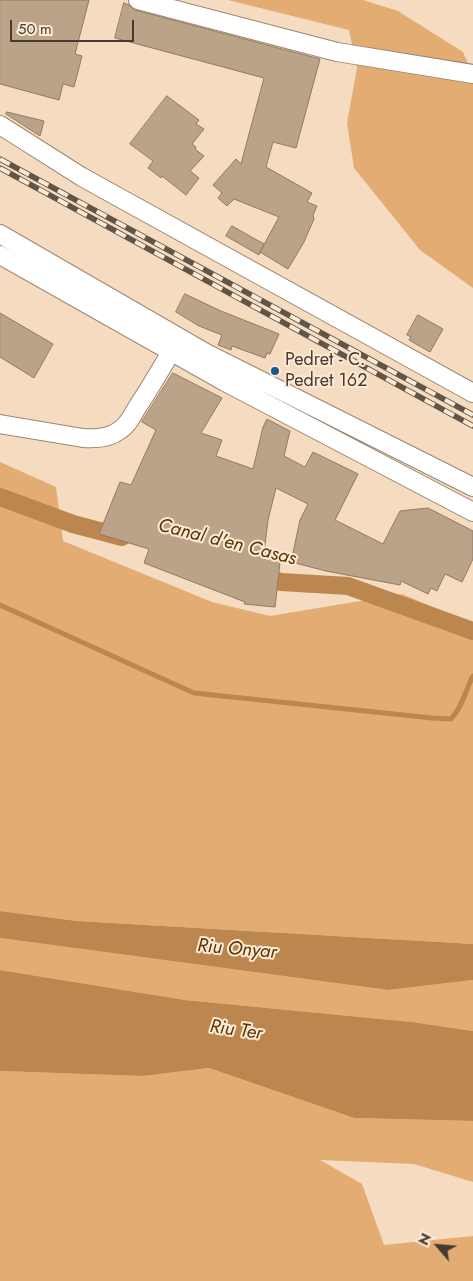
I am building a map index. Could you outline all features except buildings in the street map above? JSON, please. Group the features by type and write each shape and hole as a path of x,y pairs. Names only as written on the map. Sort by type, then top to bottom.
{"street":[{"path":"138,0 337,52 473,74"},
{"path":"0,124 82,177 473,393"},
{"path":"0,234 175,344 206,353 473,487"},
{"path":"0,255 175,344 473,512"},
{"path":"0,424 92,439 120,431 132,416 175,344"}],"shaded area":[{"path":"228,0 363,0 398,11 463,52 473,75 473,288 420,250 354,168 347,123 357,68 349,30"},
{"path":"0,462 56,487 63,541 212,602 270,616 402,594 473,624 473,944 77,921 0,911"},
{"path":"0,938 388,990 473,980 473,1031 412,1022 185,1000 0,970"},
{"path":"209,1068 354,1118 473,1121 473,1182 414,1164 320,1160 362,1184 384,1245 473,1236 473,1281 0,1281 0,1071 143,1076"}],"water":[{"name":"Riu Onyar","path":"0,911 77,921 473,944 473,980 388,990 0,938"},
{"name":"Riu Ter","path":"0,970 185,1000 412,1022 473,1031 473,1121 354,1118 209,1068 143,1076 0,1071"}],"waterway":[{"name":"Canal d'en Casas","path":"0,497 73,524 122,537"},
{"name":"Canal d'en Casas","path":"255,575 281,582 348,586 473,631"},
{"path":"0,605 194,693 451,719 461,704 473,676"}],"railway":[{"path":"0,159 473,415"},
{"path":"0,168 473,426"}],"place":[{"name":"Pedret - C. Pedret 162","path":"275,371"}]}
